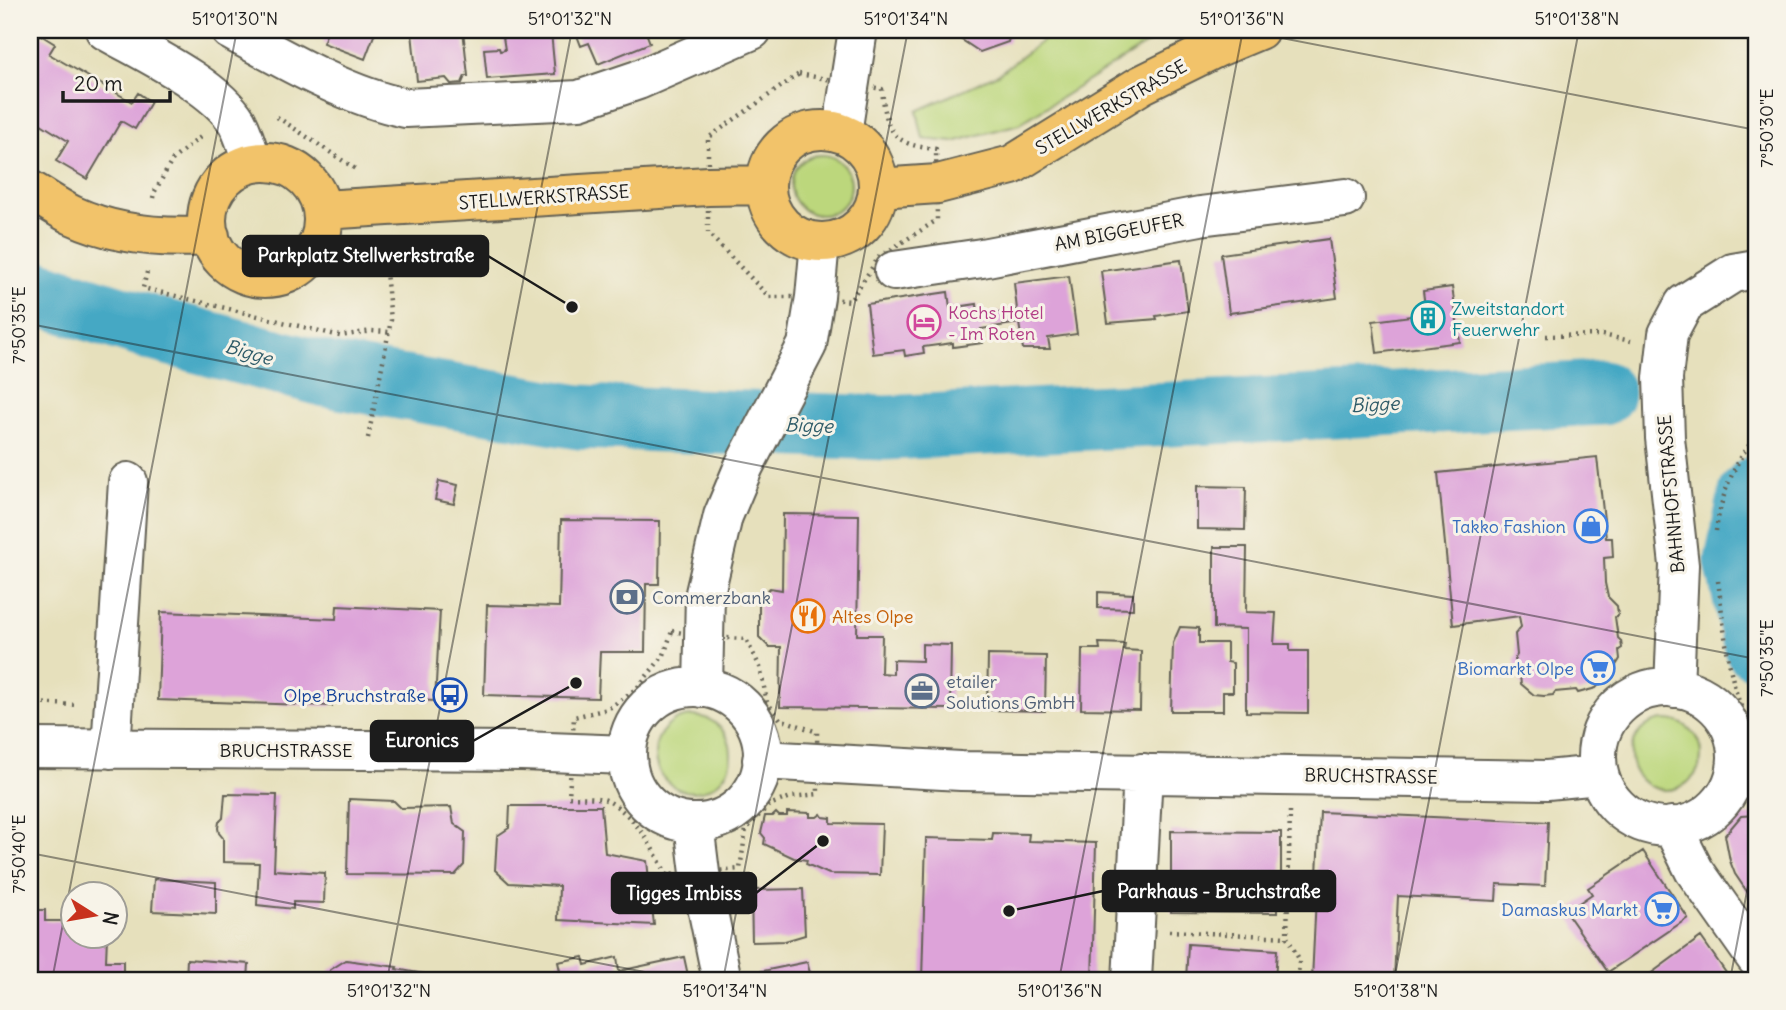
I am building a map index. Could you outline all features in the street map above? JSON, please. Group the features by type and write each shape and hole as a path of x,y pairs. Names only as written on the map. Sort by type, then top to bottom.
{"main road":[{"name":"STELLWERKSTRASSE","path":"878,188 937,184 1012,165 1142,85 1259,30"},
{"path":"825,129 842,133 854,140 873,161 878,188 875,205 854,233 838,240 820,242 804,239 788,231 776,218 768,203 766,185 769,167 777,151 790,139 807,131 825,129"},
{"path":"274,162 291,167 306,178 317,193 323,210 323,230 316,249 303,264 286,274 266,278 246,275 229,265 215,251 207,212 212,194 237,168 252,163 274,162"},
{"name":"STELLWERKSTRASSE","path":"323,210 708,186 766,185"},
{"path":"30,190 73,215 129,233 180,238 210,236"}],"street":[{"path":"105,30 191,80 218,99 236,121 246,141 252,163"},
{"path":"230,30 290,63 384,104 406,108 579,100 638,80 752,30"},
{"path":"842,133 858,30"},
{"name":"AM BIGGEUFER","path":"894,271 982,258 1200,216 1345,198"},
{"path":"703,688 705,593 723,516 744,466 807,345 820,242"},
{"name":"BAHNHOFSTRASSE","path":"1674,688 1679,565 1665,438 1663,379 1668,334 1684,304 1733,273 1756,269"},
{"path":"111,750 128,482"},
{"path":"703,688 723,693 740,704 753,720 761,739 762,760 758,780 748,798 733,812 715,821 694,824 673,820 654,810 639,795 630,776 626,755 630,732 642,712 659,697 680,689 703,688"},
{"path":"1655,688 1674,688 1694,691 1710,701 1723,714 1746,769 1714,808 1694,821 1672,826 1648,824 1626,814 1610,797 1599,775 1597,752 1602,730 1614,710 1632,696 1655,688"},
{"name":"BRUCHSTRASSE","path":"30,748 626,755"},
{"name":"BRUCHSTRASSE","path":"762,760 961,771 1546,780 1599,775"},
{"path":"1132,980 1143,773"},
{"path":"694,824 700,873 722,980"},
{"path":"1672,826 1694,870 1756,958"}],"path":[{"path":"849,84 882,89 884,110 893,134 912,147 936,149 937,184"},
{"path":"368,438 374,411 387,343 389,332 391,320 374,172 357,170 274,115 253,114 198,137 173,159 153,193 149,265 143,288 340,336 372,331 389,332"},
{"path":"1546,336 1602,335 1667,348"},
{"path":"1715,538 1727,485 1749,444 1756,437"},
{"path":"1716,572 1730,670 1743,713 1750,724 1756,727"},
{"path":"672,631 704,637 746,639 760,667 767,702 780,719 817,732 818,793 790,797 769,805 746,829 740,869 667,876 651,845 628,817 607,800 569,797 572,753 574,717 608,709 637,688 664,655 672,631"},
{"path":"1290,775 1287,937 1299,959 1298,980"},
{"path":"1133,929 1287,937"}],"green space":[{"path":"1057,30 1166,30 1167,33 1019,124 953,142 923,139 917,111 998,74"},
{"path":"815,155 827,155 846,168 851,185 849,197 838,210 827,215 815,215 796,202 791,191 791,179 804,160"},
{"path":"693,716 708,719 720,727 728,739 731,754 728,769 720,781 708,789 693,792 678,789 666,781 658,769 655,754 658,739 666,727 678,719"},
{"path":"1659,720 1673,720 1686,726 1695,735 1701,755 1699,768 1691,780 1673,790 1659,790 1646,784 1637,775 1631,762 1631,748 1637,735 1646,726"}],"building":[{"path":"328,30 376,30 365,59 323,43"},
{"path":"463,30 468,76 465,76 462,83 451,84 446,78 417,81 412,33"},
{"path":"575,30 645,30 650,43 598,64 589,43 581,46"},
{"path":"956,30 1011,30 1008,42 980,52 959,38"},
{"path":"551,32 555,74 487,79 484,49 505,50 503,37"},
{"path":"39,34 55,44 49,54 132,102 138,93 151,102 135,129 121,121 87,179 56,161 68,141 30,117 30,84 33,78 30,76 30,51"},
{"path":"1329,239 1337,298 1229,313 1221,254"},
{"path":"1181,260 1188,311 1156,316 1157,319 1108,323 1101,271"},
{"path":"1069,276 1077,334 1048,338 1050,349 1023,349 1019,323 981,329 983,343 923,347 924,353 905,356 904,350 873,354 867,304 948,292 950,308 977,304 978,315 1017,310 1014,283"},
{"name":"Zweitstandort Feuerwehr","path":"1452,287 1460,342 1377,353 1373,321 1426,314 1423,291"},
{"path":"1597,457 1606,538 1612,538 1613,557 1604,558 1605,583 1608,597 1617,606 1618,615 1615,617 1622,648 1619,650 1620,659 1608,678 1596,688 1578,693 1576,690 1555,692 1553,695 1534,695 1521,684 1519,668 1515,666 1515,634 1521,627 1519,616 1453,625 1438,473"},
{"path":"439,481 458,485 454,504 435,500"},
{"path":"1197,486 1246,487 1245,530 1197,529"},
{"name":"Altes Olpe","path":"783,514 859,515 857,635 882,635 881,673 893,674 893,660 922,661 922,644 951,645 950,709 780,707 781,647 769,647 759,637 759,597 770,588 782,590"},
{"path":"561,520 660,521 659,584 646,584 645,652 600,652 598,698 484,695 487,605 559,607"},
{"path":"1214,547 1247,547 1246,612 1276,613 1274,644 1290,644 1290,651 1308,651 1308,713 1246,712 1246,629 1214,628"},
{"path":"1098,592 1133,594 1133,609 1098,608"},
{"path":"337,606 440,611 435,701 332,696 332,706 158,700 161,612 336,619"},
{"path":"1180,627 1199,628 1199,643 1227,643 1227,662 1233,663 1233,692 1223,692 1223,711 1171,711 1173,643"},
{"path":"1099,643 1125,644 1124,650 1141,651 1140,710 1081,709 1082,649 1100,649"},
{"path":"988,655 1046,656 1045,711 987,710"},
{"path":"225,794 277,795 274,870 325,873 324,903 293,902 293,909 257,905 259,863 223,862 223,838 218,828 223,818"},
{"path":"349,799 394,801 401,808 451,807 454,824 465,832 464,865 455,875 347,874"},
{"path":"510,806 601,806 605,853 647,861 654,925 558,920 559,886 509,883 495,870 497,836 509,828"},
{"path":"787,812 810,813 810,817 821,814 831,818 831,823 882,824 880,875 829,874 806,864 807,860 794,858 764,844 765,838 761,833 765,816 773,816 776,813 779,816 787,816"},
{"path":"1320,812 1548,822 1545,886 1497,884 1496,901 1398,896 1394,980 1312,980"},
{"path":"1756,815 1756,905 1735,874 1725,835 1741,816"},
{"path":"1171,831 1281,832 1281,882 1277,882 1277,913 1171,912"},
{"path":"993,833 1029,834 1028,841 1096,843 1092,980 922,980 926,838 992,840"},
{"path":"1643,851 1688,918 1608,972 1566,912 1592,894 1588,888"},
{"path":"154,879 216,882 216,914 152,911"},
{"path":"803,889 805,935 785,941 752,942 751,890"},
{"path":"30,910 45,910 45,921 60,921 60,950 106,950 106,961 123,961 123,980 30,980"},
{"path":"1701,937 1731,980 1642,980"},
{"path":"1188,944 1277,950 1275,980 1186,980"},
{"path":"583,957 585,965 617,957 619,971 684,957 689,980 562,980 558,962"},
{"path":"187,959 249,964 248,980 186,980"},
{"path":"346,960 397,967 396,969 430,975 429,980 329,980 330,970"},
{"path":"807,962 812,980 760,980 758,972"}],"waterway":[{"name":"Bigge","path":"30,290 154,329 327,375 579,417 885,428 1602,393"},
{"path":"1756,488 1751,494 1737,561 1756,647"}],"place":[{"name":"Parkplatz Stellwerkstraße","path":"572,307"},
{"name":"Zweitstandort Feuerwehr","path":"1428,318"},
{"name":"Kochs Hotel - Im Roten","path":"924,322"},
{"name":"Takko Fashion","path":"1591,526"},
{"name":"Commerzbank","path":"627,597"},
{"name":"Altes Olpe","path":"808,616"},
{"name":"Biomarkt Olpe","path":"1598,668"},
{"name":"Euronics","path":"576,683"},
{"name":"etailer Solutions GmbH","path":"922,691"},
{"name":"Olpe Bruchstraße","path":"450,695"},
{"name":"Tigges Imbiss","path":"823,841"},
{"name":"Damaskus Markt","path":"1662,909"},
{"name":"Parkhaus - Bruchstraße","path":"1009,911"}]}
